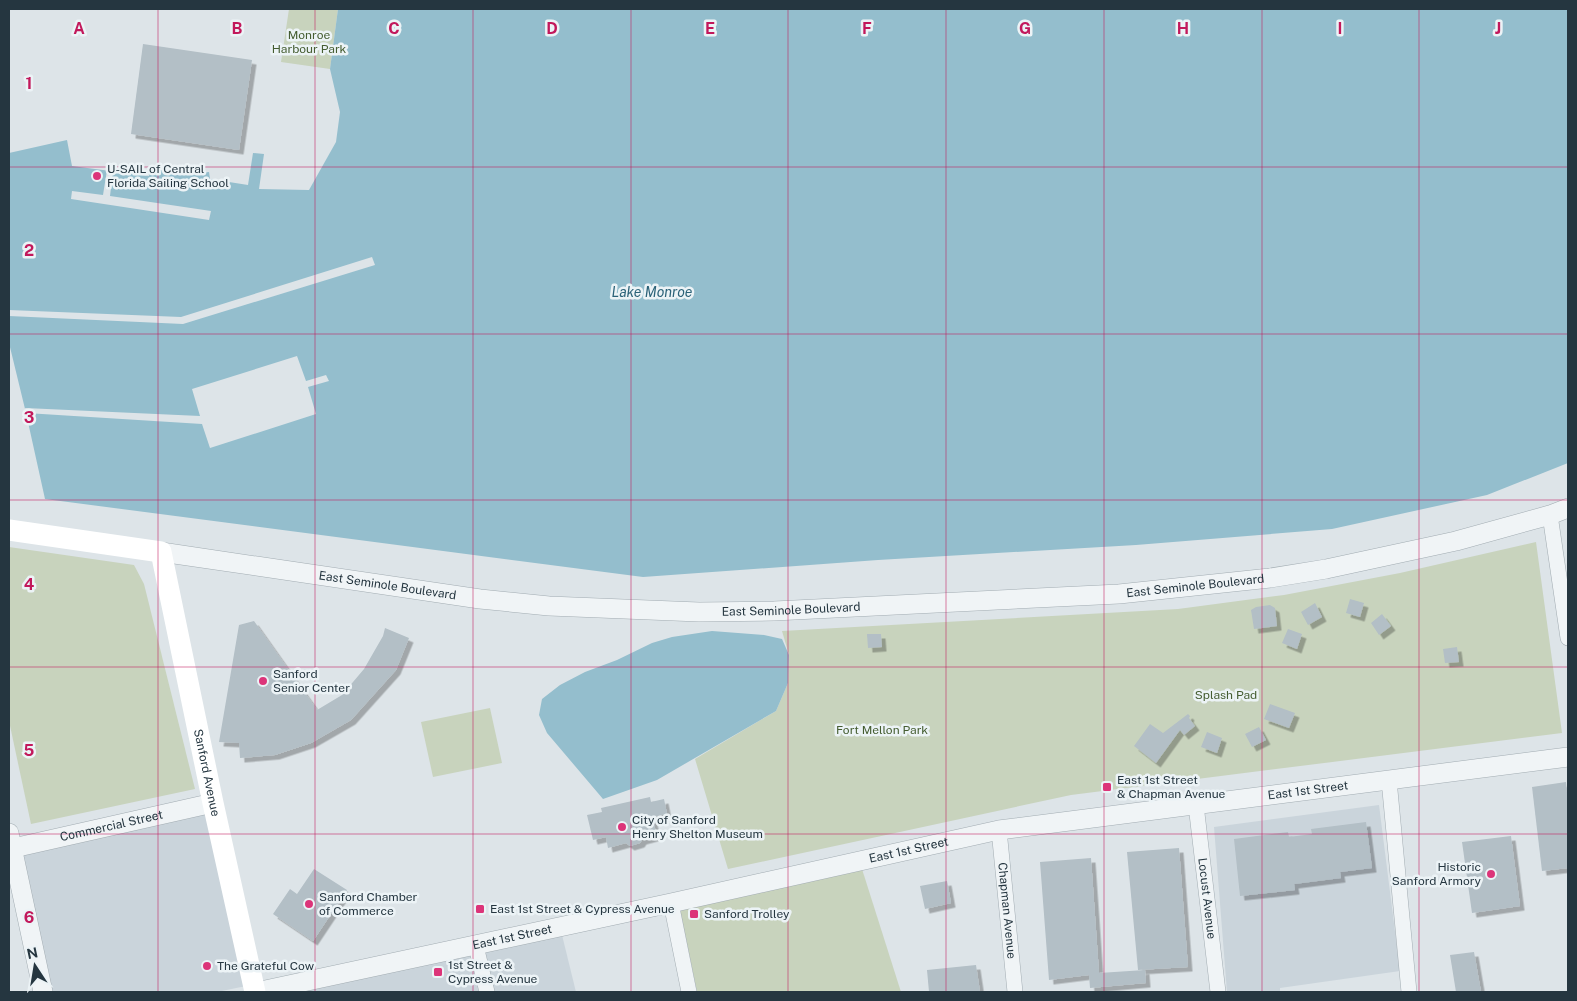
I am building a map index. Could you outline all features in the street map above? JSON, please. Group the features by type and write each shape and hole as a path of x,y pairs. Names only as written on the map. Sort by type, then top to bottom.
{"main road":[{"name":"East Seminole Boulevard","path":"9,530 161,552"},
{"name":"Sanford Avenue","path":"161,552 213,803 256,992"}],"street":[{"name":"East Seminole Boulevard","path":"161,552 480,599 549,606 699,612 774,611 1119,594 1270,578 1377,559 1456,541 1550,515 1568,508"},
{"path":"1550,515 1568,638"},
{"name":"East 1st Street","path":"256,992 476,946 999,830 1568,757"},
{"path":"1389,780 1409,992"},
{"name":"Commercial Street","path":"10,843 213,803"},
{"name":"Locust Avenue","path":"1196,804 1218,992"},
{"name":"Chapman Avenue","path":"999,830 1015,992"},
{"path":"10,843 44,992"},
{"path":"671,903 689,992"},
{"path":"476,946 487,992"}],"shaded area":[{"path":"1379,805 1400,971 1280,988 1280,992 1227,992 1214,827"},
{"path":"208,813 246,986 217,992 51,992 21,854"},
{"path":"562,935 576,992 494,992 485,952"},
{"path":"471,955 479,992 297,992"}],"green space":[{"name":"Monroe Harbour Park","path":"289,9 338,9 330,69 281,62"},
{"name":"Fort Mellon Park","path":"1536,542 1562,733 1071,795 728,869 695,759 776,711 788,683 789,655 782,631 1178,609 1284,595 1400,573"},
{"path":"9,547 134,565 144,584 195,789 31,824 9,721"},
{"path":"490,708 502,763 433,777 421,722"},
{"path":"862,869 901,992 697,992 680,910"}],"water":[{"name":"Lake Monroe","path":"338,9 1568,9 1568,463 1487,495 1332,529 1136,545 878,560 643,577 45,499 9,343 9,153 67,140 72,166 149,176 150,171 178,167 179,175 209,172 210,179 248,185 253,153 264,154 259,189 309,190 336,142 340,112 330,69"},
{"path":"712,631 764,635 782,639 789,655 788,683 776,711 657,780 603,799 547,733 539,715 542,699 560,685 585,672 617,660 652,643 672,637"}],"pier":[{"path":"107,170 113,171 110,196 211,211 209,220 71,199 72,191 103,195"},
{"path":"372,257 375,265 183,324 9,316 9,310 181,317"},
{"path":"297,356 306,381 326,375 329,381 308,387 316,414 210,448 202,424 26,413 25,408 200,416 192,389"}],"building":[{"path":"143,44 252,60 239,150 131,134"},
{"path":"1350,599 1364,603 1360,617 1346,613"},
{"path":"1315,603 1322,617 1308,625 1301,612"},
{"path":"1270,605 1275,608 1277,626 1254,629 1251,610 1256,607"},
{"path":"1382,614 1391,626 1379,635 1371,623"},
{"name":"Sanford Senior Center","path":"254,621 317,710 342,695 364,669 383,636 385,628 409,638 396,670 351,720 311,743 275,755 240,758 239,743 219,742 239,625"},
{"path":"1288,629 1302,634 1297,649 1282,643"},
{"path":"867,634 881,634 882,647 868,648"},
{"path":"1457,647 1459,662 1445,663 1443,649"},
{"path":"1270,704 1295,713 1289,728 1264,719"},
{"path":"1188,714 1195,726 1184,735 1180,730 1156,763 1134,746 1150,724 1163,733"},
{"path":"1259,727 1266,740 1252,747 1245,734"},
{"path":"1207,732 1222,738 1217,753 1201,747"},
{"path":"1566,782 1568,868 1542,871 1532,787"},
{"name":"City of Sanford Henry Shelton Museum","path":"650,797 651,802 664,799 667,814 652,817 657,836 630,846 626,843 608,848 606,837 593,840 587,815 602,812 601,808"},
{"path":"1366,822 1372,868 1340,872 1341,878 1294,884 1295,890 1240,896 1234,839 1288,832 1289,837 1312,834 1311,829"},
{"name":"Historic Sanford Armory","path":"1511,836 1520,906 1472,913 1462,842"},
{"path":"1179,848 1188,967 1138,970 1127,852"},
{"path":"1091,858 1099,973 1145,970 1146,983 1090,988 1089,975 1049,980 1040,862"},
{"name":"Sanford Chamber of Commerce","path":"314,869 347,890 313,941 273,914 290,889 297,894"},
{"path":"947,881 951,903 925,909 920,886"},
{"path":"1474,952 1481,992 1456,992 1450,955"},
{"path":"976,965 980,992 929,992 927,970"}],"place":[{"name":"U-SAIL of Central Florida Sailing School","path":"97,176"},
{"name":"Sanford Senior Center","path":"263,681"},
{"name":"East 1st Street & Chapman Avenue","path":"1107,787"},
{"name":"City of Sanford Henry Shelton Museum","path":"622,827"},
{"name":"Historic Sanford Armory","path":"1491,874"},
{"name":"Sanford Chamber of Commerce","path":"309,904"},
{"name":"East 1st Street & Cypress Avenue","path":"480,909"},
{"name":"Sanford Trolley","path":"694,914"},
{"name":"The Grateful Cow","path":"207,966"},
{"name":"1st Street & Cypress Avenue","path":"438,972"}],"park label":[{"name":"Splash Pad","path":"1226,695"}]}
